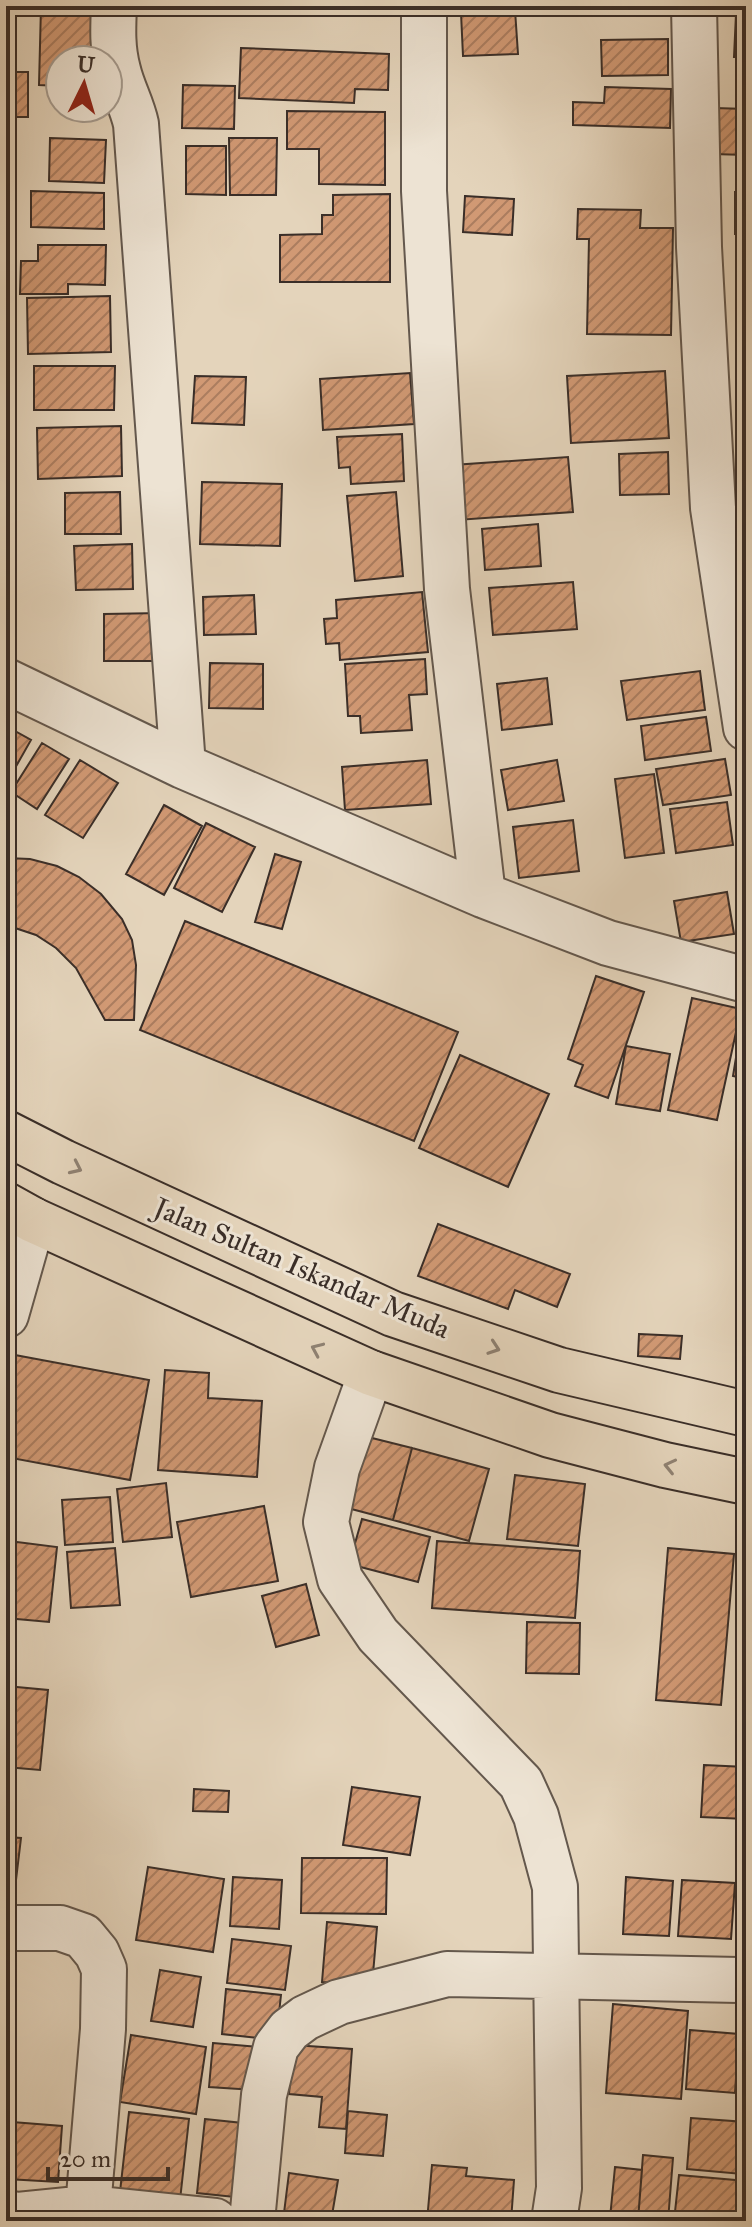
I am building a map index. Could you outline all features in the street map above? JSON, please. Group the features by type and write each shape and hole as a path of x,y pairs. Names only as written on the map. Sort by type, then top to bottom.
{"highway":[{"name":"Jalan Sultan Iskandar Muda","path":"6,1133 393,1314 559,1370 746,1414"},
{"path":"20,1212 371,1373 550,1435 746,1482"}],"street":[{"path":"114,6 112,42 118,73 136,124 183,766"},
{"path":"424,6 424,191 447,589 483,895"},
{"path":"694,6 699,247 713,508 746,728"},
{"path":"6,681 183,766 483,895 608,943 746,980"},
{"path":"6,1315 20,1212"},
{"path":"371,1373 337,1468 326,1522 340,1579 378,1635 521,1783 536,1816 555,1887 559,2188 554,2221"},
{"path":"6,1928 60,1928 83,1936 97,1953 104,1969 103,2029 87,2214"},
{"path":"252,2221 264,2095 276,2047 289,2030 305,2018 339,2002 447,1974 746,1978"},
{"path":"6,2213 215,2221"}],"building":[{"path":"41,6 97,6 96,44 44,44 44,85 39,85"},
{"path":"515,10 518,54 463,56 461,13"},
{"path":"736,14 746,14 746,57 734,57"},
{"path":"668,39 668,75 602,76 601,40"},
{"path":"241,48 389,54 388,90 355,89 354,103 239,98"},
{"path":"740,65 746,65 746,101 738,100"},
{"path":"6,72 28,72 28,117 8,117 7,142"},
{"path":"183,85 235,86 234,129 182,128"},
{"path":"605,87 671,89 670,128 573,125 573,102 604,103"},
{"path":"715,108 746,109 746,155 713,154"},
{"path":"287,111 385,112 385,185 319,184 319,149 287,149"},
{"path":"50,138 106,140 104,183 49,181"},
{"path":"229,138 277,138 276,195 230,195"},
{"path":"186,146 226,146 226,195 186,194"},
{"path":"31,191 104,193 104,229 31,227"},
{"path":"735,192 746,192 746,234 735,234"},
{"path":"390,194 390,282 280,282 280,235 322,234 322,215 333,215 333,195"},
{"path":"465,196 514,199 512,235 463,232"},
{"path":"578,209 641,210 640,228 673,228 671,335 587,334 589,239 577,239"},
{"path":"742,242 746,242 746,325 743,325"},
{"path":"38,245 106,245 105,285 68,284 68,294 20,294 21,261 38,261"},
{"path":"110,296 111,352 28,354 27,298"},
{"path":"743,348 746,348 746,396 745,396"},
{"path":"34,366 115,366 114,410 34,410"},
{"path":"665,371 669,438 571,443 567,376"},
{"path":"410,373 414,424 323,430 320,379"},
{"path":"195,376 246,377 244,425 192,423"},
{"path":"746,409 746,456 743,410"},
{"path":"121,426 122,476 38,479 37,428"},
{"path":"402,434 404,481 351,484 350,467 339,468 337,437"},
{"path":"668,452 669,494 620,495 619,454"},
{"path":"568,457 573,512 457,520 453,465"},
{"path":"202,482 282,484 280,546 200,544"},
{"path":"120,492 121,534 65,534 65,493"},
{"path":"396,492 403,576 355,581 347,496"},
{"path":"538,524 541,566 485,570 482,529"},
{"path":"132,544 133,589 76,590 74,546"},
{"path":"573,582 577,629 493,635 489,588"},
{"path":"422,592 428,652 340,660 339,643 326,644 324,619 337,618 336,600"},
{"path":"254,595 256,634 204,635 203,597"},
{"path":"162,613 164,661 104,661 104,614"},
{"path":"425,659 427,694 409,695 412,730 361,733 360,716 348,716 345,664"},
{"path":"210,663 263,664 263,709 209,708"},
{"path":"700,671 705,710 627,720 621,681"},
{"path":"547,678 552,724 502,730 497,684"},
{"path":"706,717 711,751 645,760 641,726"},
{"path":"6,726 31,740 6,784"},
{"path":"42,743 69,759 37,809 11,792"},
{"path":"725,759 731,795 663,805 656,769"},
{"path":"80,760 118,783 83,838 45,815"},
{"path":"427,760 431,804 345,810 342,767"},
{"path":"557,760 564,801 508,810 501,770"},
{"path":"654,774 664,853 625,858 615,779"},
{"path":"727,802 733,845 676,853 670,809"},
{"path":"164,805 202,826 164,895 126,874"},
{"path":"573,820 579,871 519,878 513,827"},
{"path":"206,823 255,847 222,912 174,888"},
{"path":"275,854 301,862 282,929 255,922"},
{"path":"6,858 30,859 57,866 79,877 101,894 122,919 132,940 136,965 134,1020 105,1020 76,968 56,948 36,935 6,925"},
{"path":"727,892 734,934 681,942 674,901"},
{"path":"185,921 458,1032 414,1141 140,1030"},
{"path":"596,976 644,992 608,1098 575,1086 583,1065 568,1059"},
{"path":"692,998 741,1009 717,1120 668,1110"},
{"path":"741,1027 746,1028 746,1079 733,1076"},
{"path":"626,1046 670,1054 660,1111 616,1104"},
{"path":"460,1055 549,1094 508,1187 419,1148"},
{"path":"438,1224 570,1274 557,1307 515,1290 508,1309 418,1276"},
{"path":"639,1334 682,1336 680,1359 638,1356"},
{"path":"15,1355 149,1380 130,1480 6,1457 6,1402"},
{"path":"165,1370 209,1373 208,1398 262,1401 257,1477 158,1470"},
{"path":"360,1435 412,1448 393,1520 340,1506"},
{"path":"412,1448 489,1469 469,1541 393,1520"},
{"path":"515,1475 585,1484 578,1546 507,1539"},
{"path":"166,1483 172,1537 123,1542 117,1489"},
{"path":"110,1497 113,1542 65,1545 62,1500"},
{"path":"264,1506 278,1581 191,1597 177,1522"},
{"path":"362,1519 430,1537 418,1582 349,1564"},
{"path":"9,1541 57,1547 49,1622 6,1618"},
{"path":"437,1541 580,1551 575,1618 432,1608"},
{"path":"115,1548 120,1605 71,1608 67,1552"},
{"path":"668,1548 734,1554 721,1705 656,1700"},
{"path":"306,1584 319,1635 276,1647 262,1596"},
{"path":"527,1622 580,1623 579,1674 526,1673"},
{"path":"6,1686 48,1690 40,1770 6,1767"},
{"path":"739,1720 746,1720 746,1762 738,1762"},
{"path":"704,1765 746,1767 746,1819 701,1817"},
{"path":"352,1787 420,1797 410,1855 343,1845"},
{"path":"194,1789 229,1791 228,1812 193,1811"},
{"path":"741,1819 746,1819 746,1856 739,1856"},
{"path":"6,1837 21,1838 16,1880 6,1879"},
{"path":"302,1858 387,1858 386,1914 301,1913"},
{"path":"148,1867 224,1879 213,1952 136,1940"},
{"path":"233,1877 282,1880 279,1929 230,1926"},
{"path":"626,1877 673,1881 669,1936 623,1934"},
{"path":"682,1880 735,1883 731,1939 678,1936"},
{"path":"327,1922 377,1927 372,1986 322,1982"},
{"path":"232,1939 291,1946 285,1990 227,1983"},
{"path":"160,1970 201,1977 193,2027 151,2021"},
{"path":"226,1989 281,1995 276,2040 222,2034"},
{"path":"613,2004 688,2011 681,2099 606,2093"},
{"path":"690,2030 739,2034 735,2093 686,2089"},
{"path":"131,2035 206,2047 196,2114 120,2102"},
{"path":"213,2043 258,2047 254,2090 209,2087"},
{"path":"293,2045 352,2049 346,2129 319,2127 322,2097 289,2094"},
{"path":"348,2111 387,2115 383,2156 345,2153"},
{"path":"129,2112 189,2119 180,2200 120,2192"},
{"path":"691,2118 746,2122 742,2174 687,2169"},
{"path":"205,2119 252,2124 244,2198 197,2193"},
{"path":"12,2122 62,2126 58,2182 7,2179"},
{"path":"643,2155 673,2158 668,2221 638,2220"},
{"path":"432,2165 467,2168 466,2176 514,2180 511,2221 427,2221"},
{"path":"615,2167 642,2170 638,2220 610,2218"},
{"path":"289,2173 338,2180 331,2221 283,2221"},
{"path":"679,2175 746,2181 746,2221 674,2221"}]}
